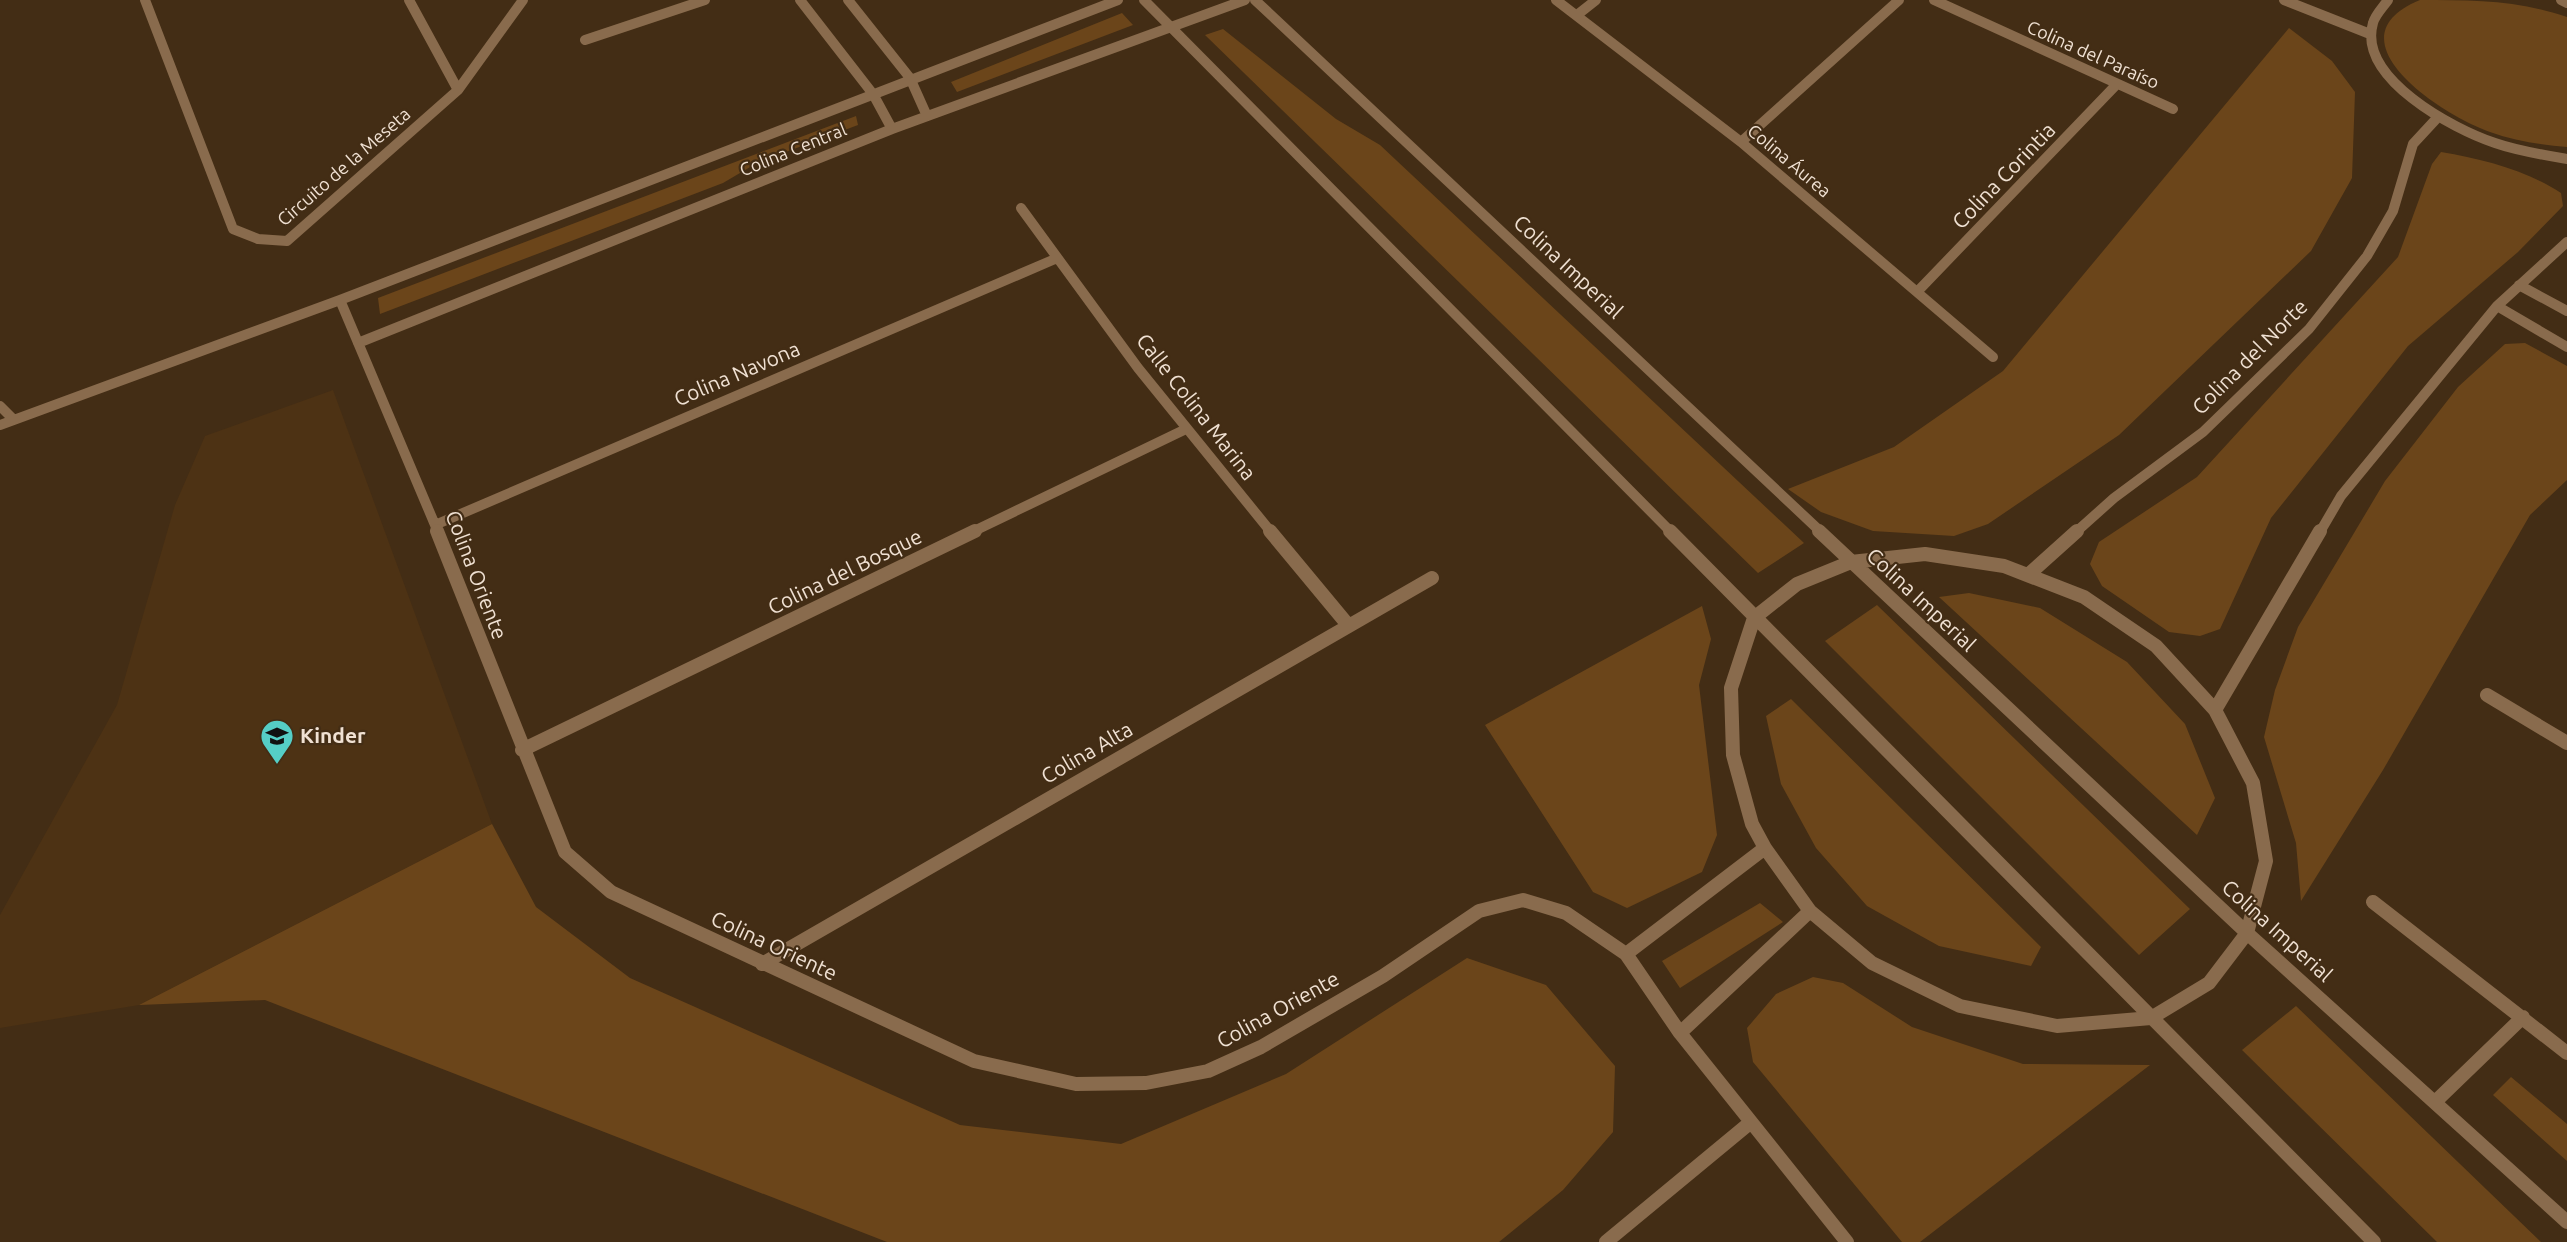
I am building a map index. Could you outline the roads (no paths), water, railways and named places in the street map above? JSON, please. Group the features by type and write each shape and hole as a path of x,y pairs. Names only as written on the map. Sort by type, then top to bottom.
{"street":[{"name":"Circuito de la Meseta","path":"145,0 233,229 258,239 287,241 458,90 523,0"},
{"path":"409,0 458,90"},
{"path":"585,40 702,0"},
{"path":"800,0 873,94 892,129"},
{"path":"848,0 910,78 927,116"},
{"name":"Colina Central","path":"0,425 340,300 910,78 1118,0"},
{"path":"1144,0 2374,1242"},
{"name":"Colina Central","path":"358,343 892,129 1245,0"},
{"name":"Colina Imperial","path":"1254,0 2247,933 2436,1101 2567,1222"},
{"name":"Colina Áurea","path":"1556,0 1741,142 1994,357"},
{"path":"1577,15 1596,0"},
{"path":"1741,142 1899,0"},
{"name":"Colina del Paraíso","path":"1934,0 2173,109"},
{"path":"2284,0 2370,33"},
{"path":"2388,0 2374,16 2370,44 2381,67 2402,91 2438,117 2484,139 2534,154 2567,159"},
{"path":"2560,0 2567,3"},
{"name":"Colina Corintia","path":"1917,292 2117,84"},
{"name":"Colina del Norte","path":"2028,575 2114,498 2204,432 2309,329 2367,256 2393,211 2413,144 2438,117"},
{"name":"Calle Colina Marina","path":"1021,208 1055,259 1186,429 1348,624"},
{"path":"2215,710 2341,496 2497,306 2567,242"},
{"name":"Colina Navona","path":"435,525 1055,259"},
{"path":"2518,285 2567,311"},
{"name":"Colina Oriente","path":"340,300 435,525 522,750 565,852 611,892 974,1061 1076,1084 1146,1083 1208,1071 1261,1047 1383,976 1479,911 1523,900 1566,913 1626,954"},
{"path":"2497,306 2567,347"},
{"path":"0,406 14,420"},
{"name":"Colina del Bosque","path":"522,750 1186,429"},
{"path":"1925,554 2004,566 2028,575 2084,597 2156,646 2215,710 2253,783 2266,861 2247,933 2209,983 2151,1018 2057,1026 1960,1006 1872,963 1810,911 1765,848 1752,824 1734,754 1731,688 1754,618 1797,584 1851,562 1925,554"},
{"name":"Colina Alta","path":"762,964 1348,624 1432,578"},
{"path":"2487,694 2567,742"},
{"path":"1765,848 1626,954 1680,1033 1847,1242"},
{"path":"2373,902 2567,1053"},
{"path":"1680,1033 1810,911"},
{"path":"2436,1101 2523,1017"},
{"path":"1606,1242 1750,1122"}],"place":[{"name":"Kinder","path":"277,765"}]}
